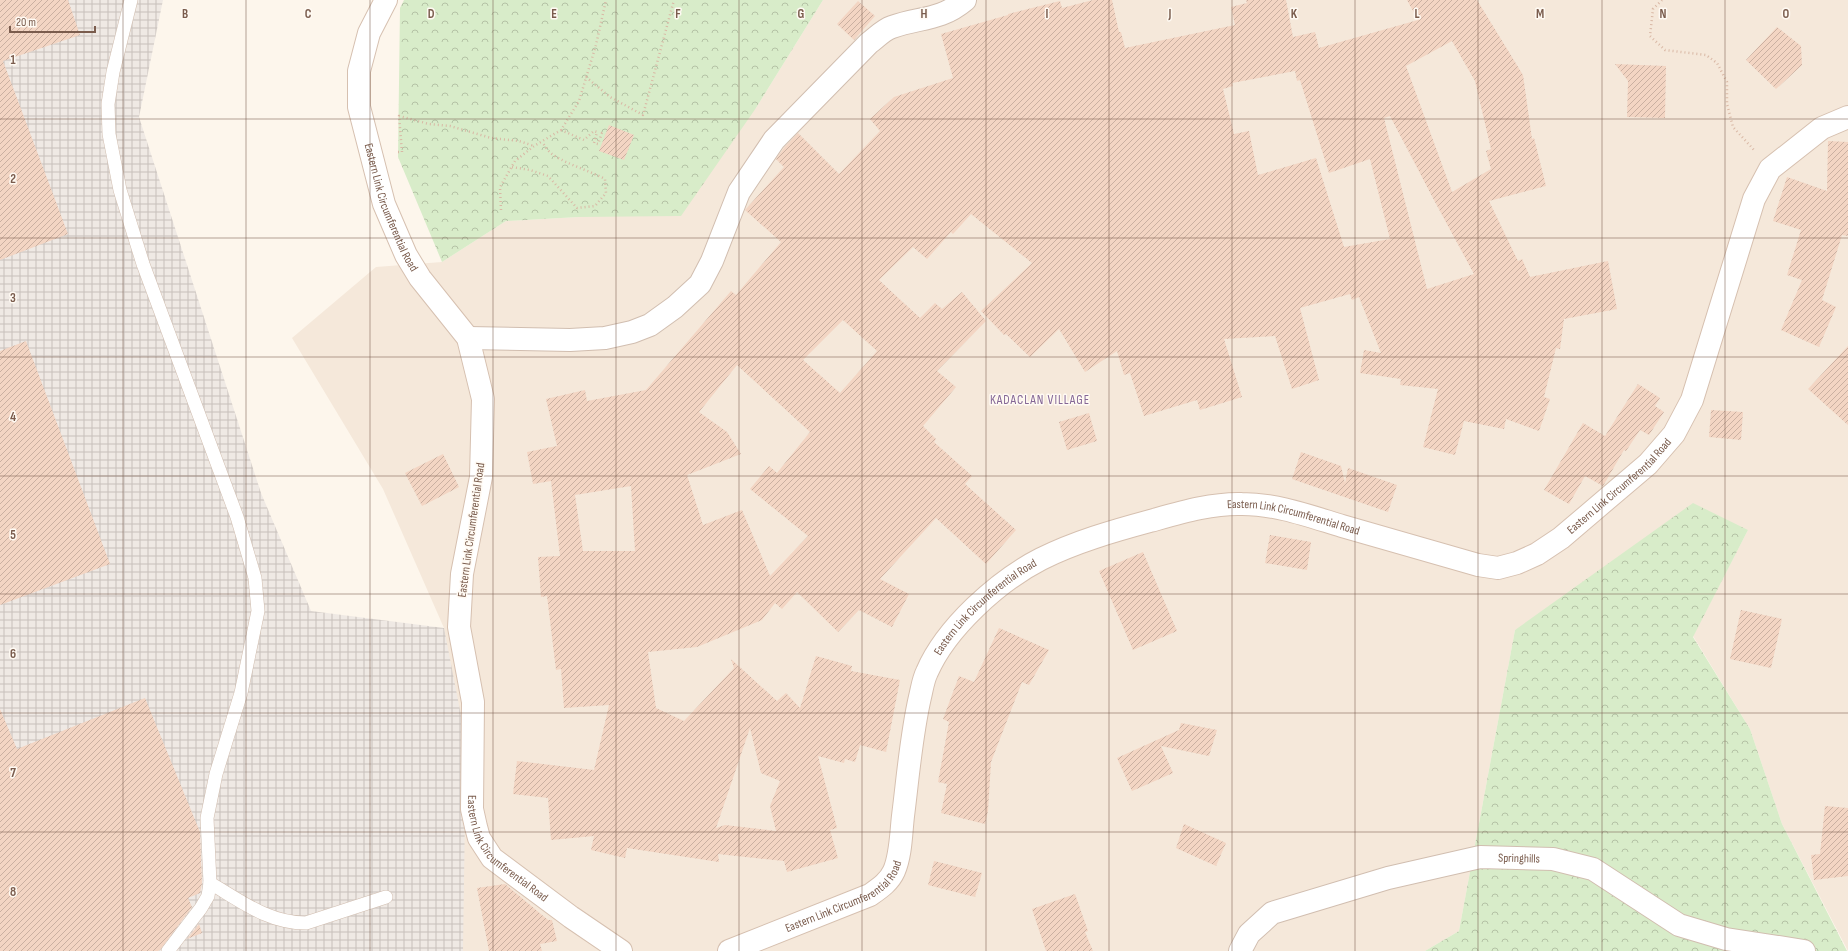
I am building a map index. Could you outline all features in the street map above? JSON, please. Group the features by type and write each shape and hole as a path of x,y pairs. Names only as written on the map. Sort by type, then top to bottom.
{"main road":[{"name":"Eastern Link Circumferential Road","path":"386,0 369,33 359,71 359,107 384,204 406,255 433,296 468,338 483,399 482,477 462,574 459,627 473,702 472,809 476,827 479,838 492,858 571,917 621,951"},
{"path":"468,338 562,340 605,338 632,332 650,325 675,307 700,284 712,261 739,192 774,140 789,123 869,43 881,33 891,27 947,13 965,0"},
{"name":"Eastern Link Circumferential Road","path":"729,951 870,895 885,885 894,871 898,853 909,765 920,698 926,674 940,648 964,619 989,596 1039,560 1061,550 1116,531 1168,516 1213,507 1241,504 1276,507 1478,565 1498,568 1517,563 1537,554 1561,538 1648,464 1674,434 1692,400 1749,210 1770,169 1822,128 1848,117"},
{"name":"Springhills","path":"1240,951 1249,934 1272,913 1388,878 1480,857 1553,859 1593,869 1679,925 1726,939 1804,951"}],"lane":[{"path":"131,0 113,72 108,104 109,134 120,190 143,264 237,517 255,578 258,611 241,693 216,774 207,818 210,883 208,896 201,908 168,951"},
{"path":"210,883 269,918 292,923 306,923 386,897"}],"path":[{"path":"501,210 500,187 515,161 534,146 561,130 579,101 596,45 606,0"},
{"path":"586,77 610,97 643,115 674,0"},
{"path":"1662,0 1652,9 1650,36 1665,50 1706,55 1718,63 1727,82 1727,104 1733,127 1770,169"},
{"path":"393,148 397,152 402,152 399,116 429,124 450,126 491,138 519,141 534,146"},
{"path":"561,130 584,140 594,131 597,132 594,143 598,144 602,133 605,134"},
{"path":"512,167 530,170 548,176 577,208 595,206 606,193 605,179 589,170 570,164 551,154 542,142"}],"shaded area":[{"path":"0,0 163,0 139,117 261,493 311,611 444,628 466,741 463,951 0,951"},
{"path":"823,0 1848,0 1848,951 1782,824 1750,729 1693,636 1748,530 1515,630 1459,931 1425,951 463,951 463,876 444,628 383,489 292,338 376,267 442,262 506,221 579,217 756,108"}],"green space":[{"path":"404,0 823,0 756,108 681,216 579,217 506,221 442,262 398,157 400,8"},
{"path":"1693,503 1748,530 1693,637 1750,729 1782,824 1847,951 1425,951 1459,931 1515,630"}],"building":[{"path":"0,0 68,0 80,35 3,61 68,234 0,260"},
{"path":"1093,0 1112,0 1119,32 1121,32 1125,48 1235,25 1231,7 1247,3 1246,0 1286,0 1293,37 1315,32 1319,48 1418,20 1407,0 1477,0 1523,75 1532,139 1534,138 1546,186 1489,201 1518,261 1522,259 1530,277 1608,261 1617,309 1564,319 1560,349 1556,348 1544,397 1550,399 1539,431 1506,419 1504,429 1464,421 1455,455 1423,447 1438,389 1400,385 1401,379 1360,373 1364,350 1381,353 1359,297 1352,300 1350,294 1300,308 1319,380 1292,389 1275,336 1224,339 1242,397 1200,410 1197,400 1144,416 1130,373 1124,375 1117,351 1085,372 1059,329 1030,357 1006,334 1004,335 981,311 1032,263 971,214 953,234 951,232 927,259 913,247 879,280 920,318 935,303 942,309 962,292 986,321 937,371 956,387 923,426 936,439 934,442 972,476 965,484 1016,530 986,564 936,518 880,579 909,594 892,627 859,610 838,632 797,592 782,609 775,603 762,620 697,647 648,652 656,708 684,721 734,668 731,659 777,701 786,693 800,708 816,656 852,666 851,671 900,680 886,752 860,745 855,762 845,759 844,763 818,756 837,828 830,830 838,858 787,872 784,861 718,854 719,862 627,848 625,858 591,850 594,836 551,840 548,798 513,794 517,761 594,770 609,705 564,708 561,669 556,670 547,596 541,597 538,557 560,556 551,481 533,484 527,452 557,446 546,399 585,390 587,401 646,390 731,291 736,295 781,242 745,210 784,167 776,159 798,133 839,174 880,131 870,119 894,97 953,78 941,34 1008,14 1060,1 1062,8","holes":["1452,41 1475,81 1491,149 1486,151 1491,169 1452,192 1406,66","1295,71 1297,81 1300,80 1329,173 1370,159 1390,239 1344,247 1316,158 1258,175 1249,131 1234,134 1223,89 1233,86 1232,83","1390,116 1474,274 1427,289 1384,118","843,320 877,351 840,393 803,360","737,365 810,432 777,473 769,466 750,489 808,536 770,576 742,510 703,525 687,475 741,454 727,432 699,412","631,486 635,551 583,551 575,495","750,728 761,773 780,781 770,806 776,831 725,825 716,828"]},
{"path":"858,1 875,16 854,40 837,24"},
{"path":"1777,27 1801,46 1802,65 1776,89 1746,60"},
{"path":"1615,64 1666,66 1665,118 1627,117 1628,81"},
{"path":"609,125 634,135 624,160 599,151"},
{"path":"1828,141 1848,142 1848,236 1842,235 1822,300 1836,307 1819,347 1781,330 1802,280 1787,275 1801,230 1773,221 1787,177 1827,191"},
{"path":"26,341 110,564 0,605 0,351"},
{"path":"1848,346 1848,425 1808,389"},
{"path":"1638,384 1660,398 1655,406 1664,412 1649,435 1640,430 1626,451 1624,450 1603,486 1585,476 1569,504 1544,490 1583,423 1605,436"},
{"path":"1711,410 1743,412 1741,440 1709,437"},
{"path":"1089,413 1097,441 1067,450 1059,422"},
{"path":"1301,452 1341,466 1345,483 1348,468 1397,485 1388,512 1292,479"},
{"path":"443,454 459,487 422,506 405,473"},
{"path":"1270,535 1311,542 1307,570 1265,563"},
{"path":"1143,552 1177,631 1133,650 1099,571"},
{"path":"1741,610 1782,619 1771,668 1730,659"},
{"path":"999,628 1049,650 1029,685 1022,682 991,762 988,811 985,824 941,813 947,784 938,782 949,722 943,719 959,676 974,682"},
{"path":"145,698 200,832 202,883 200,893 188,898 192,907 158,951 0,951 0,709 17,749"},
{"path":"1181,723 1217,730 1209,756 1161,746 1173,773 1132,791 1117,758 1179,730"},
{"path":"1825,806 1848,808 1848,876 1814,880 1811,855 1820,854"},
{"path":"1184,824 1226,843 1216,866 1176,848"},
{"path":"934,861 982,873 975,897 928,885"},
{"path":"505,884 548,920 552,920 557,941 540,944 542,951 489,951 477,888"},
{"path":"1075,894 1088,931 1085,932 1093,951 1046,951 1032,909"},
{"path":"199,924 202,933 187,939"}],"district":[{"name":"KADACLAN VILLAGE","path":"1040,399"}]}
